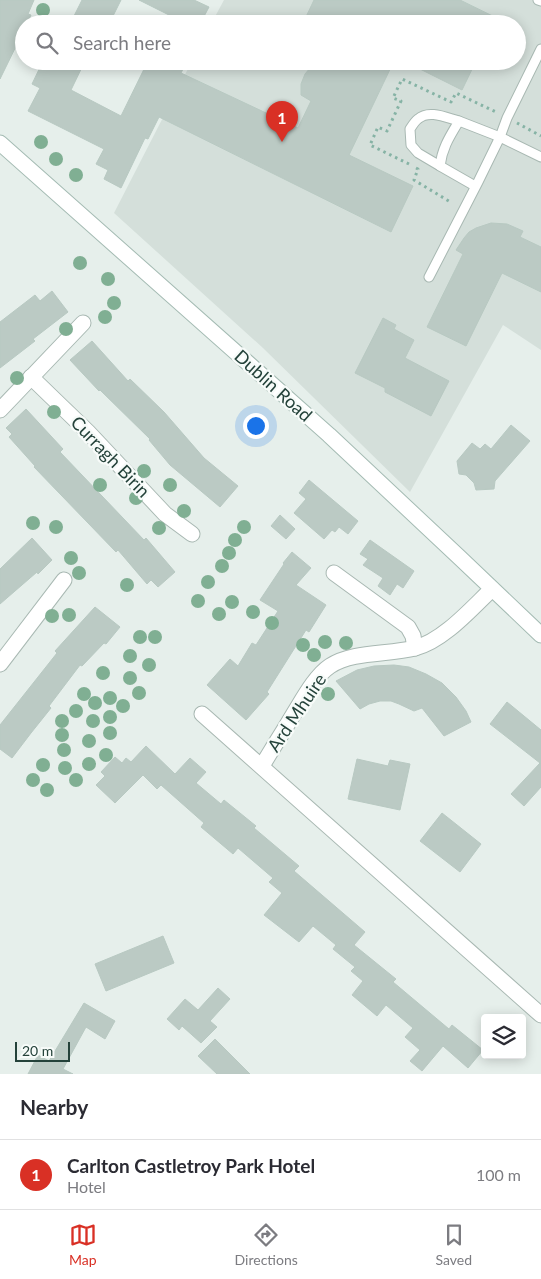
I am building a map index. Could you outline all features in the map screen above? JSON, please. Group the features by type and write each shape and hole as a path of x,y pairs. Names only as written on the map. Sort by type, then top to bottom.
{"street":[{"name":"Dublin Road","path":"0,143 329,435 541,635"},
{"path":"0,410 83,322"},
{"name":"Curragh Birin","path":"31,376 93,437 165,514 192,534"},
{"path":"334,573 408,627 413,636 415,648"},
{"path":"0,664 64,580"},
{"name":"Ard Mhuire","path":"262,766 304,698 321,674 330,666 352,657 415,648 428,644 439,637 492,589"},
{"path":"202,714 541,1015"}],"lane":[{"path":"429,276 500,138 507,118 541,49"},
{"path":"476,186 418,153 411,145 410,129 418,118 426,114 438,115 459,121 541,157"},
{"path":"440,166 445,144 459,121"}],"path":[{"path":"463,210 414,180 418,169 370,145 378,127 387,131 401,102 393,98 402,79 451,102 456,93 541,136"}],"shaded area":[{"path":"224,0 541,0 541,350 503,325 410,492 263,348 114,213 187,70 526,70 526,15 216,15"}],"building":[{"path":"0,0 34,0 28,14 31,15 15,15 15,48 0,79"},
{"path":"82,0 121,0 114,15 74,15"},
{"path":"139,0 194,0 209,7 205,15 169,15"},
{"path":"314,0 460,0 491,15 307,15"},
{"path":"39,70 81,70 71,90 121,116 144,70 182,70 181,73 298,128 311,101 301,95 301,84 308,70 390,70 349,155 413,186 391,232 159,117 148,139 145,138 121,188 104,179 108,170 96,164 104,149 28,111 40,88 32,84"},
{"path":"422,70 472,70 462,90"},
{"path":"491,223 507,224 523,231 520,237 541,247 541,292 502,273 466,346 427,327 463,254 456,250 469,232"},
{"path":"52,291 68,312 0,368 0,322 35,295 40,301"},
{"path":"383,318 396,325 394,329 414,340 405,358 449,381 431,416 385,392 385,388 355,373"},
{"path":"92,341 128,381 130,379 164,412 204,458 238,486 220,507 170,465 150,439 99,391 70,360"},
{"path":"26,409 63,449 60,452 144,540 146,538 175,572 158,587 151,580 147,584 118,550 116,552 34,467 9,437 12,434 6,428"},
{"path":"511,425 530,441 495,481 494,489 476,490 474,483 466,475 459,474 457,461 472,443 480,449 485,444 491,449"},
{"path":"309,480 358,521 348,534 339,527 335,532 332,530 324,539 294,513 306,499 299,493"},
{"path":"280,515 295,529 286,539 271,526"},
{"path":"32,538 52,560 38,574 37,572 0,604 0,569"},
{"path":"370,540 414,571 403,588 397,584 390,595 378,586 383,578 363,565 368,559 360,554"},
{"path":"292,552 311,568 296,585 326,605 309,632 306,630 267,692 269,694 246,720 207,685 230,659 238,666 252,643 256,645 278,611 260,600"},
{"path":"95,607 120,627 106,644 104,643 82,666 80,665 49,706 51,708 12,758 0,749 0,725 57,653 55,651"},
{"path":"394,665 409,667 442,683 456,697 471,722 444,736 422,708 414,711 391,701 380,701 360,709 336,681 357,670 374,666"},
{"path":"507,702 541,730 541,787 524,806 511,794 540,763 490,724"},
{"path":"146,746 175,774 190,758 206,772 196,783 221,804 224,800 256,826 254,828 299,866 294,871 365,932 354,945 396,979 393,982 449,1029 452,1025 481,1048 481,1052 468,1068 443,1046 422,1071 410,1061 420,1050 405,1037 413,1028 386,1005 377,1016 352,995 363,981 351,971 355,967 333,949 336,945 313,926 299,942 264,915 282,893 269,882 273,878 238,848 233,854 201,827 204,823 161,785 157,789 143,775 115,803 96,785 105,776 101,772 115,757 122,763 126,758 131,762"},
{"path":"357,759 388,766 390,760 410,764 400,810 348,799"},
{"path":"442,813 481,844 460,872 420,841"},
{"path":"163,936 174,963 106,991 95,964"},
{"path":"218,988 230,999 210,1021 217,1027 201,1043 182,1026 179,1030 167,1019 185,999 198,1010"},
{"path":"84,1003 115,1021 105,1039 86,1027 63,1069 73,1074 28,1074 38,1055 49,1061"},
{"path":"215,1039 250,1074 217,1074 198,1056"}],"place":[{"name":"Carlton Castletroy Park Hotel","path":"282,142"}]}
